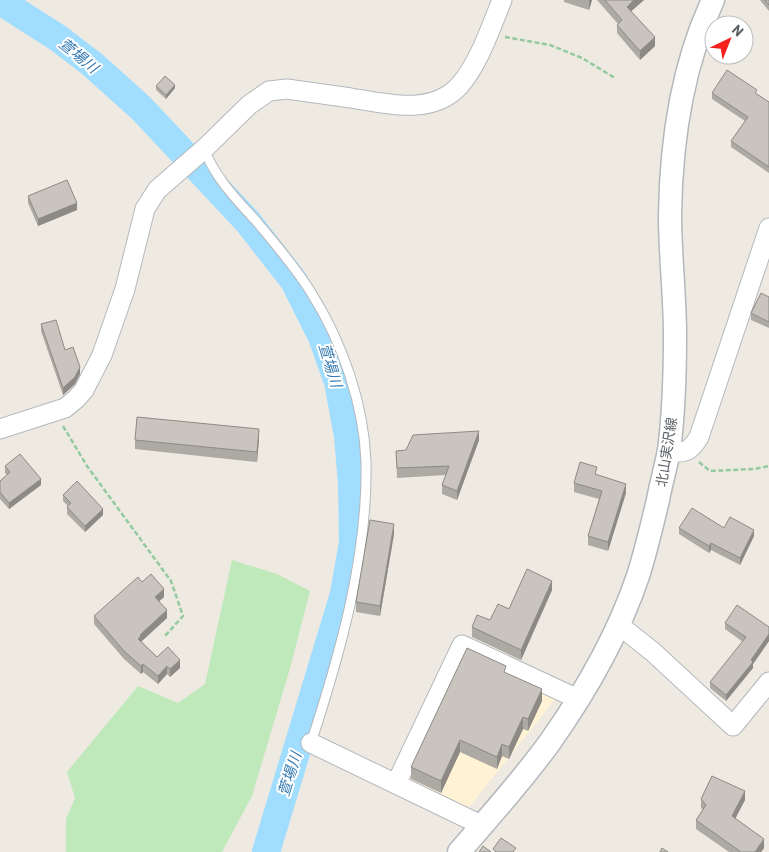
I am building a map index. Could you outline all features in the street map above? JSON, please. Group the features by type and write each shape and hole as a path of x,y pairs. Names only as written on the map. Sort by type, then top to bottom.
{"street":[{"path":"0,430 65,408 76,400 84,390 102,355 125,288 145,210 157,190 201,152 249,106 269,91 287,89 398,106 444,99 459,86 470,72 502,0"},
{"name":"北山実沢線","path":"458,852 529,770 550,742 578,699 619,624 638,575 677,451 673,410 675,334 670,215 674,148 682,100 695,48 713,0"},
{"path":"677,451 694,445 699,437 769,228"},
{"path":"619,624 653,652 733,726 769,682"},
{"path":"396,784 462,645 578,699"},
{"path":"311,743 482,825"}],"lane":[{"path":"201,152 236,200 258,223 297,272 325,317 344,357 355,392 361,424 366,461 361,546 346,618 311,743"}],"path":[{"path":"488,33 550,45 582,58 615,78"},
{"path":"54,412 87,466 171,581 184,616 164,636"},
{"path":"677,451 710,471 754,469 769,466"}],"shaded area":[{"path":"466,653 556,698 467,810 401,782"}],"green space":[{"path":"232,560 277,574 310,591 291,665 252,796 222,852 66,852 66,819 75,798 67,772 138,686 178,703 205,684"}],"building":[{"path":"605,0 634,0 627,7 655,37 640,51 617,25 622,20"},
{"path":"727,70 757,90 755,93 769,102 769,167 731,141 748,117 712,93"},
{"path":"165,76 175,85 166,95 156,86"},
{"path":"67,180 77,203 38,219 28,196"},
{"path":"761,293 769,297 769,322 751,313"},
{"path":"56,320 65,350 73,347 80,367 75,377 63,388 41,324"},
{"path":"137,417 259,429 257,452 135,440"},
{"path":"479,431 457,491 442,485 449,466 397,468 396,451 406,450 413,435"},
{"path":"20,454 41,479 9,503 0,492 0,481 10,472 5,466"},
{"path":"580,462 597,467 595,474 626,484 608,542 588,536 602,491 574,483"},
{"path":"77,481 103,509 85,526 67,507 71,503 63,495"},
{"path":"692,508 724,528 730,517 754,530 740,558 711,543 709,546 679,528"},
{"path":"370,520 394,524 380,606 356,602"},
{"path":"527,569 552,581 521,650 472,627 477,615 490,620 498,604 509,609"},
{"path":"151,574 164,589 155,597 167,610 138,639 157,657 168,647 180,660 170,669 167,666 158,676 143,664 141,666 124,651 94,616 138,577 142,582"},
{"path":"737,605 769,627 769,634 751,660 753,662 726,695 710,682 746,637 725,623"},
{"path":"467,648 506,666 504,672 542,689 528,719 523,717 509,747 502,744 497,757 460,740 441,781 411,767"},
{"path":"712,776 745,791 732,816 764,839 755,852 741,852 696,820 706,805 701,799"},
{"path":"501,838 516,848 513,852 496,852 493,849"},
{"path":"483,846 491,852 479,852"},
{"path":"662,848 668,852 660,852"}],"waterway":[{"name":"萱場川","path":"0,1 58,38 92,64 141,108 248,222 294,281 322,337 338,382 348,436 352,484 353,542 344,594 266,852"}]}
